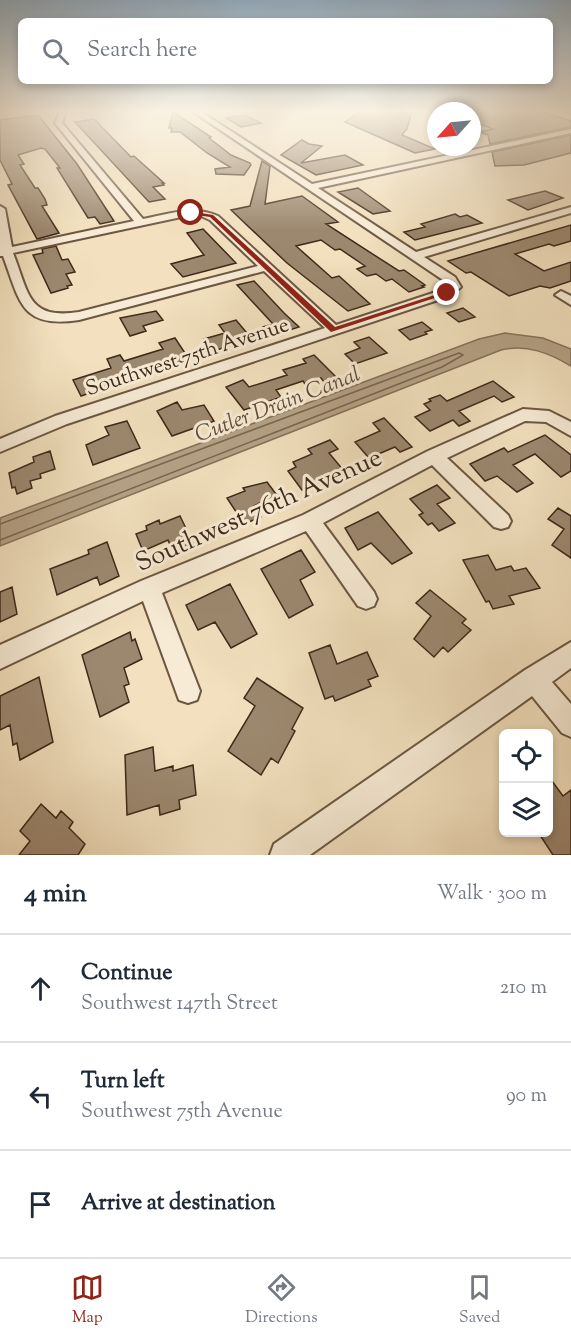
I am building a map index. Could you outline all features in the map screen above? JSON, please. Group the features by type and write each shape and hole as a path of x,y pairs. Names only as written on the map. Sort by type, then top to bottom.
{"street":[{"path":"81,151 141,223"},
{"path":"256,151 415,256 571,210"},
{"path":"311,187 479,151"},
{"path":"0,210 4,252 29,308 41,315 54,318 84,315 266,267"},
{"path":"4,252 189,213 206,214 214,218 334,330"},
{"name":"Southwest 75th Avenue","path":"0,446 61,420 447,293 455,286 415,256"},
{"name":"Southwest 76th Avenue","path":"0,657 149,588 310,521 434,456 523,416 539,415 554,419 571,430"},
{"path":"434,456 501,520"},
{"path":"310,521 366,599"},
{"path":"149,588 188,691"},
{"path":"285,855 571,654"},
{"path":"534,679 571,724"}],"water":[{"path":"505,333 543,338 571,349 571,366 538,351 520,348 501,350 0,546 0,518 479,339"}],"building":[{"path":"0,151 31,151 18,155 24,164 20,165 45,199 47,205 42,206 59,233 37,239 8,185 12,184 0,160"},
{"path":"47,151 67,151 114,221 100,224 95,217 88,218 57,168 60,168"},
{"path":"102,151 125,151 164,183 162,183 164,185 153,187 165,199 149,202"},
{"path":"204,151 226,151 251,165 244,175 216,174 215,169 230,167"},
{"path":"287,151 316,151 301,163 345,155 363,165 316,175 281,155"},
{"path":"571,151 571,153 524,165 495,166 492,152"},
{"path":"262,161 270,166 265,204 302,196 338,222 326,224 399,271 404,270 425,285 422,286 424,287 409,292 392,279 386,281 376,274 367,276 357,269 365,266 340,249 335,250 321,240 296,246 332,278 339,276 370,304 348,311 287,263 231,210 250,206"},
{"path":"358,188 390,211 373,214 338,192"},
{"path":"545,191 563,198 528,210 508,200"},
{"path":"455,214 460,217 467,215 482,223 415,240 404,232 425,227 421,224"},
{"path":"571,225 571,241 554,246 549,244 515,254 544,271 571,262 571,281 550,288 540,286 509,296 471,272 466,273 448,261"},
{"path":"203,229 236,263 183,277 171,264 204,255 187,233"},
{"path":"56,246 62,260 68,259 75,272 66,274 72,285 51,293 33,255 43,253 42,249"},
{"path":"254,281 299,327 271,336 263,327 273,324 237,285"},
{"path":"463,308 475,317 459,322 447,313"},
{"path":"156,311 163,320 143,326 146,331 130,336 120,318"},
{"path":"236,320 251,338 214,351 204,339 225,333 219,325"},
{"path":"422,322 432,330 410,340 399,330"},
{"path":"369,337 387,353 355,364 345,354 360,348 354,342"},
{"path":"175,338 189,359 175,364 173,361 157,366 156,364 131,372 135,378 81,396 73,380 111,368 107,359 120,355 124,361 163,349 159,343"},
{"path":"314,355 337,378 325,383 321,378 305,384 303,381 276,390 281,397 244,410 226,387 243,380 249,387 287,375 283,370 306,363 303,359"},
{"path":"493,381 514,397 502,402 494,396 459,411 470,421 459,426 453,420 430,431 415,417 430,410 424,404 431,401 429,399 440,395 447,401"},
{"path":"177,402 182,410 204,405 214,421 172,436 157,411"},
{"path":"384,418 412,447 400,452 395,447 369,458 355,442 380,431 373,423"},
{"path":"127,421 140,448 93,465 86,445 109,435 105,427"},
{"path":"545,435 571,455 571,471 561,477 535,454 513,465 533,483 517,492 497,476 485,481 470,464 504,448 508,452"},
{"path":"330,440 338,449 329,453 349,477 335,483 331,477 302,490 288,471 296,467 293,462 312,454 308,449"},
{"path":"50,451 55,469 40,474 41,478 30,481 32,488 17,494 15,487 12,488 9,473 34,462 33,457"},
{"path":"267,482 276,494 254,506 261,517 244,524 227,498 245,491 243,488"},
{"path":"437,485 450,498 437,504 455,523 439,531 432,523 428,525 419,515 423,513 410,499"},
{"path":"558,508 571,516 571,558 552,545 564,529 548,519"},
{"path":"378,512 412,553 392,564 371,543 358,550 345,528"},
{"path":"180,516 193,543 173,552 168,540 143,551 136,534 147,530 146,526 159,520 160,524"},
{"path":"107,542 119,576 100,585 97,577 57,595 50,569 89,554 88,550"},
{"path":"301,550 315,572 300,580 313,605 289,618 261,569"},
{"path":"488,555 496,570 511,566 514,571 526,568 540,588 509,596 514,604 493,609 489,601 486,602 463,560"},
{"path":"230,584 257,634 231,648 215,622 198,630 186,605"},
{"path":"12,587 17,614 0,622 0,592"},
{"path":"430,590 466,619 462,623 471,630 448,652 443,647 434,657 414,639 431,616 416,603"},
{"path":"130,632 132,641 135,639 142,659 124,668 129,684 124,686 129,702 100,717 82,655"},
{"path":"330,645 337,664 367,652 378,676 368,680 371,686 335,701 333,696 325,699 309,653"},
{"path":"39,677 53,742 20,760 17,743 13,745 10,725 0,730 0,696"},
{"path":"257,678 303,708 292,729 295,731 278,763 271,758 261,775 228,751 255,706 244,698"},
{"path":"153,747 155,771 173,766 173,771 193,765 196,795 179,800 180,809 160,815 159,805 127,815 125,755"},
{"path":"553,782 563,796 571,790 571,855 553,855 541,837 553,837"},
{"path":"41,804 56,818 61,811 73,822 69,828 85,844 78,855 19,855 30,841 20,831"}],"route":[{"path":"191,213 211,216 334,330 447,293"}],"water label":[{"name":"Cutler Drain Canal","path":"277,403"}]}
